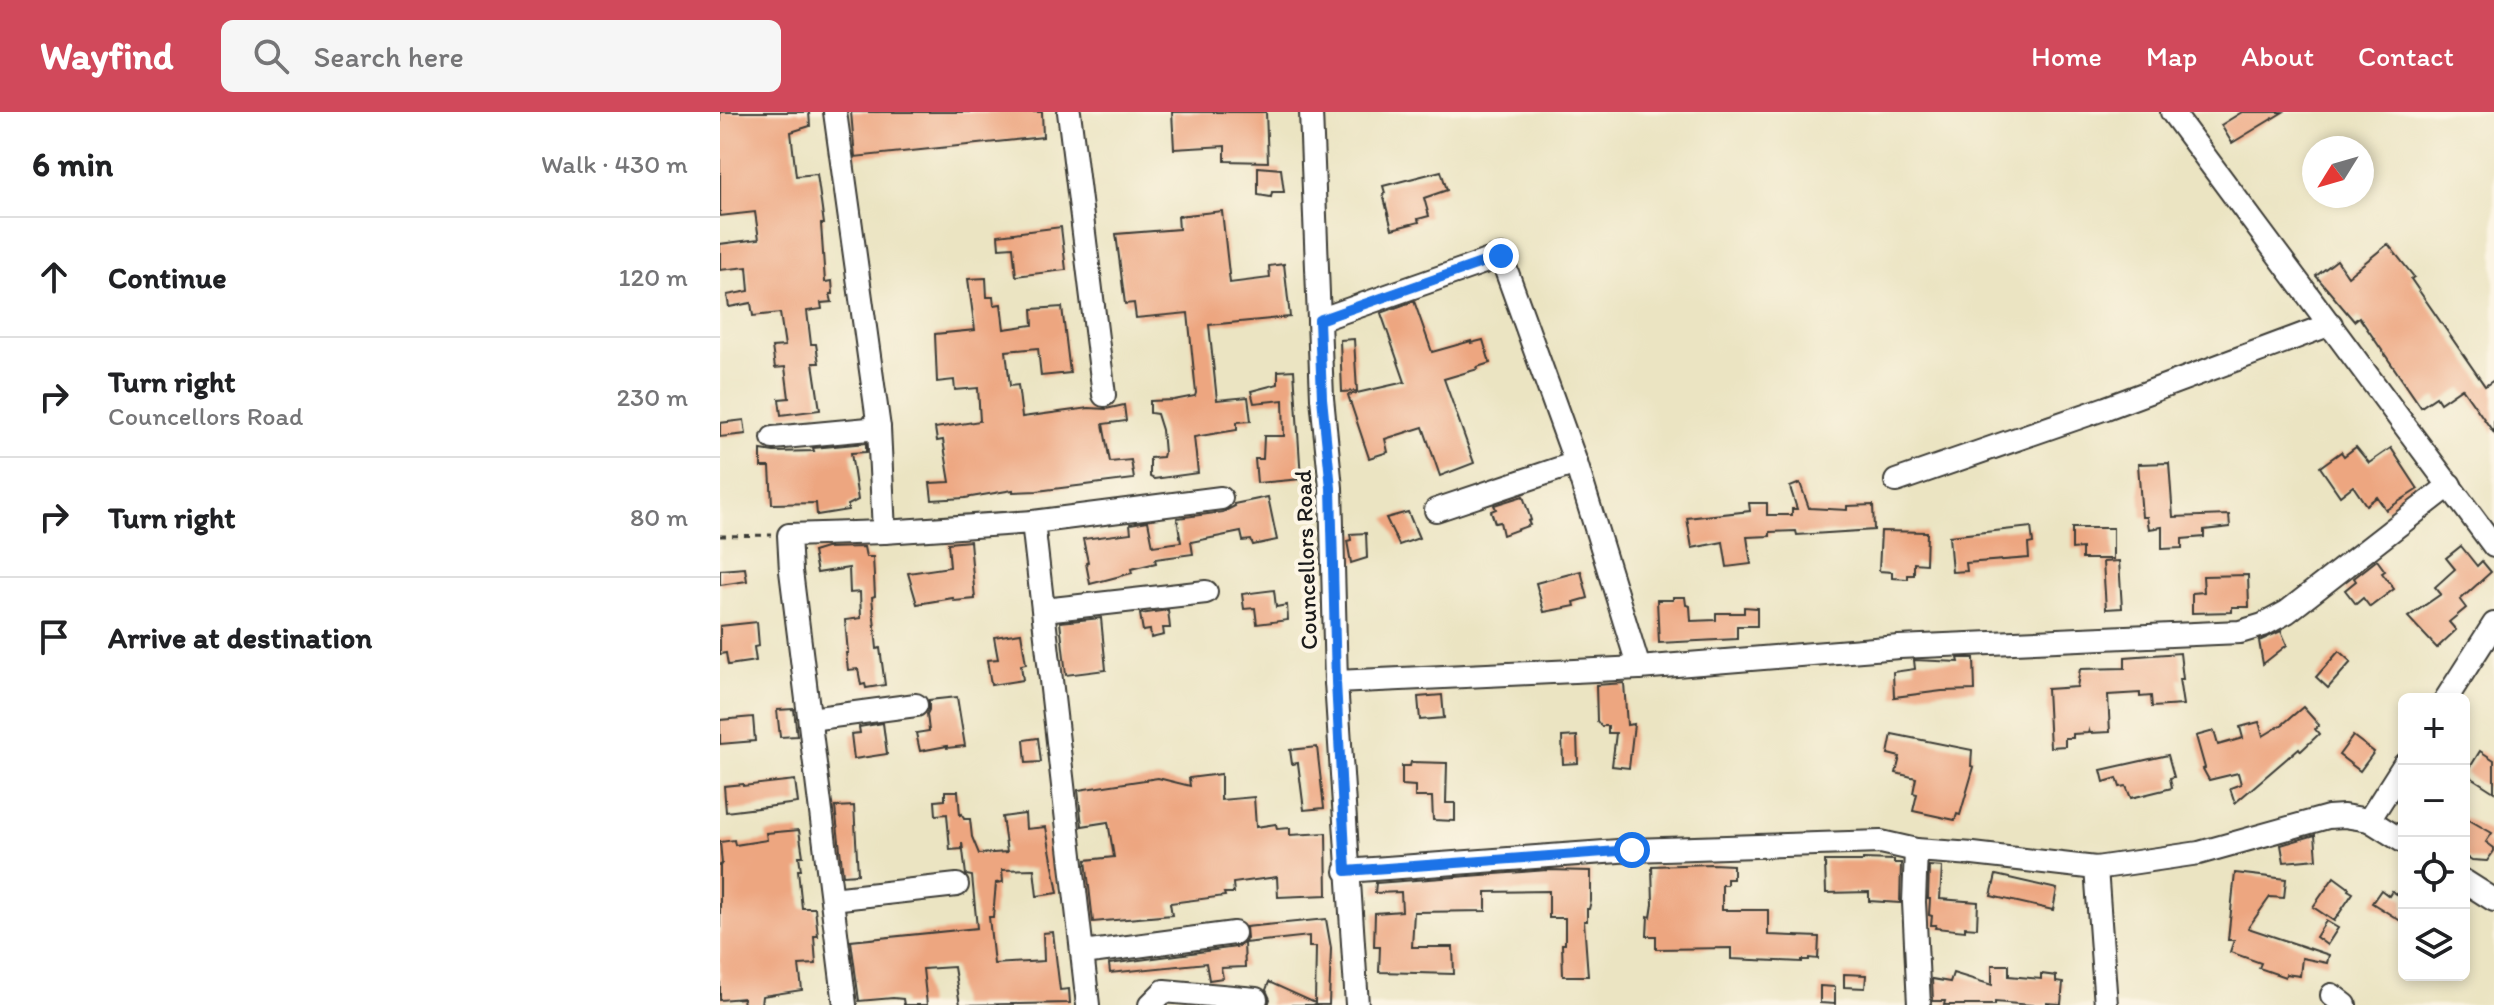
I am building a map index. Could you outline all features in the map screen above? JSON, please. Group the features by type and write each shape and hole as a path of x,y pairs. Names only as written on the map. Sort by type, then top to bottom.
{"street":[{"path":"835,112 879,428 884,532"},
{"path":"1069,112 1104,395"},
{"name":"Councellors Road","path":"1311,112 1322,398 1331,488 1336,682 1357,1005"},
{"path":"2172,112 2494,546"},
{"path":"1319,320 1501,256 1576,463 1639,668"},
{"path":"1896,481 2106,408 2331,324"},
{"path":"773,438 879,428"},
{"path":"1436,510 1576,463"},
{"path":"1336,682 1639,668 1899,647 2240,632 2263,625 2287,612 2450,485"},
{"path":"845,1005 789,535 1033,522 1221,498"},
{"path":"1033,522 1088,1005"},
{"path":"1044,610 1206,592"},
{"path":"2450,693 2494,624"},
{"path":"810,719 916,705"},
{"path":"2369,820 2398,774"},
{"path":"1346,871 1632,850 1881,842 1916,850 2096,868 2199,853 2328,817 2344,816 2369,820 2398,838"},
{"path":"1916,850 1914,902 1919,1005"},
{"path":"2096,868 2106,1005"},
{"path":"2470,884 2493,896"},
{"path":"832,899 957,885"},
{"path":"1083,953 1234,933"},
{"path":"1150,1005 1164,991 1256,999"}],"path":[{"path":"720,536 789,535"}],"building":[{"path":"720,112 809,112 810,126 791,132 796,176 817,174 824,224 821,224 825,282 832,281 832,302 821,303 822,309 807,311 811,344 816,344 819,363 813,363 820,410 781,415 779,399 789,398 785,367 775,368 772,347 785,346 780,313 753,316 751,303 729,307 727,295 749,291 747,267 720,270 720,244 759,239 755,212 720,216"},
{"path":"851,112 1042,112 1043,137 855,157"},
{"path":"1172,112 1266,112 1268,162 1225,161 1225,146 1174,149"},
{"path":"2242,112 2283,112 2232,143 2221,125"},
{"path":"1258,167 1281,169 1284,192 1272,192 1271,197 1258,195"},
{"path":"1441,171 1447,190 1424,198 1429,216 1392,229 1383,186"},
{"path":"1222,211 1230,283 1270,278 1269,266 1284,264 1290,317 1209,325 1217,400 1248,397 1251,421 1237,422 1237,430 1194,437 1198,473 1154,479 1150,477 1150,458 1163,457 1164,453 1162,430 1157,414 1150,413 1150,401 1174,400 1195,396 1196,393 1188,313 1136,318 1134,303 1125,304 1116,234 1179,229 1178,216"},
{"path":"1061,227 1066,270 1016,276 1013,247 999,248 998,235"},
{"path":"2388,244 2414,277 2411,279 2485,386 2494,380 2494,433 2462,388 2440,403 2436,397 2421,407 2359,317 2354,321 2316,276 2337,260 2348,276"},
{"path":"986,278 987,297 993,297 994,305 1001,304 1004,329 1033,325 1032,309 1062,307 1070,373 1041,376 1038,348 1006,351 1010,386 1018,385 1022,417 1124,405 1126,421 1103,424 1110,462 1131,460 1134,479 932,500 930,483 950,482 943,440 937,441 935,428 980,421 978,388 955,390 954,380 937,382 935,334 975,330 968,279"},
{"path":"1414,301 1432,352 1483,340 1490,363 1444,379 1474,463 1440,476 1423,427 1385,439 1388,452 1369,458 1348,395 1405,382 1381,313"},
{"path":"1354,339 1357,391 1342,392 1340,340"},
{"path":"1294,370 1301,479 1257,483 1255,459 1263,459 1264,436 1284,436 1283,400 1254,403 1251,391 1278,384 1278,371"},
{"path":"744,420 746,434 720,437 720,423"},
{"path":"866,443 866,452 851,453 858,500 848,505 848,510 817,515 816,503 772,504 770,467 761,467 761,450 814,451 813,448"},
{"path":"2356,447 2369,463 2391,448 2418,489 2386,510 2377,497 2366,505 2353,486 2340,496 2320,467 2341,452 2344,456"},
{"path":"2169,463 2173,517 2229,515 2230,527 2204,530 2204,537 2182,539 2182,548 2162,549 2162,527 2149,529 2147,517 2142,517 2138,464"},
{"path":"1800,483 1809,508 1847,510 1847,506 1873,505 1874,530 1797,535 1796,531 1770,532 1770,536 1747,537 1751,564 1727,567 1723,542 1692,548 1687,518 1750,511 1749,503 1767,503 1767,515 1792,515 1792,509 1797,509 1790,487"},
{"path":"1523,496 1530,525 1503,535 1500,522 1495,523 1491,511 1496,509 1494,505"},
{"path":"1268,497 1277,540 1253,545 1251,540 1243,541 1241,532 1191,542 1193,554 1155,559 1156,563 1131,569 1132,573 1090,584 1083,539 1131,533 1130,524 1148,521 1153,546 1181,542 1177,518 1223,512 1234,504"},
{"path":"1408,512 1419,538 1399,545 1386,518"},
{"path":"2031,527 2033,543 2028,544 2029,558 1966,563 1967,571 1952,572 1949,536"},
{"path":"2072,528 2113,528 2113,559 2082,559 2082,548 2072,549"},
{"path":"1881,531 1927,532 1926,564 1914,563 1914,575 1908,575 1908,579 1892,578 1892,572 1879,571"},
{"path":"1366,533 1367,558 1351,563 1347,541 1351,540 1350,534"},
{"path":"970,541 975,599 954,601 953,598 917,604 908,573 950,567 948,543"},
{"path":"2461,546 2477,566 2482,561 2491,572 2460,600 2466,608 2449,622 2456,630 2437,648 2408,617 2441,594 2435,587 2455,569 2446,558"},
{"path":"864,547 866,557 873,557 875,596 872,597 877,649 880,648 885,685 866,688 865,684 861,685 858,669 848,670 846,653 845,620 861,618 860,592 850,593 849,568 817,573 813,552 826,548"},
{"path":"2377,560 2394,589 2370,607 2363,598 2356,604 2345,590 2356,581 2354,578"},
{"path":"2119,561 2122,608 2106,609 2103,562"},
{"path":"745,568 747,581 720,585 720,570"},
{"path":"1581,571 1588,598 1574,602 1575,606 1544,612 1536,583"},
{"path":"2248,575 2249,607 2232,607 2232,612 2192,613 2192,593 2204,592 2203,576"},
{"path":"1274,590 1276,607 1287,605 1288,620 1257,624 1255,608 1244,609 1242,594"},
{"path":"1673,597 1685,597 1686,605 1690,606 1691,621 1716,620 1716,613 1744,613 1744,607 1757,608 1757,626 1737,626 1737,639 1659,643 1657,600 1673,600"},
{"path":"1168,610 1170,628 1163,628 1164,635 1151,638 1150,630 1143,631 1140,614"},
{"path":"1101,618 1106,670 1066,675 1060,622"},
{"path":"757,622 759,646 754,647 756,661 728,665 726,653 720,654 720,626"},
{"path":"2281,631 2287,645 2263,664 2259,641"},
{"path":"1021,633 1026,664 1021,665 1023,680 991,685 987,660 998,659 994,637"},
{"path":"2339,651 2351,662 2328,688 2316,677"},
{"path":"2180,653 2183,679 2179,679 2183,705 2152,707 2151,696 2140,697 2140,693 2108,695 2110,732 2090,733 2089,730 2088,733 2073,734 2073,738 2065,738 2065,746 2050,747 2047,689 2077,687 2080,669 2125,668 2125,657"},
{"path":"1958,658 1974,658 1975,690 1894,697 1893,672 1915,669 1914,660 1959,662"},
{"path":"1624,683 1627,725 1634,724 1629,768 1612,766 1616,733 1608,733 1608,726 1601,726 1597,721 1596,685"},
{"path":"1442,695 1444,718 1420,720 1418,697"},
{"path":"957,697 965,746 920,751 916,733 929,731 929,700"},
{"path":"2303,707 2319,725 2315,729 2319,734 2235,803 2230,788 2241,784 2238,773 2209,780 2203,769 2196,736 2214,731 2218,745 2243,738 2240,727 2259,722 2263,736"},
{"path":"794,709 797,736 780,737 777,710"},
{"path":"753,717 755,741 720,744 720,720"},
{"path":"883,723 887,754 854,759 851,734 860,733 859,727"},
{"path":"1892,734 1972,750 1971,766 1974,767 1960,815 1957,814 1955,820 1913,811 1917,794 1913,793 1916,778 1896,773 1900,757 1888,754"},
{"path":"1577,736 1578,763 1563,764 1562,737"},
{"path":"2353,736 2374,752 2360,771 2339,755"},
{"path":"1038,738 1041,762 1026,763 1024,740"},
{"path":"1317,747 1324,808 1304,810 1298,763 1292,764 1290,750"},
{"path":"2480,751 2494,760 2494,792 2470,777 2470,767"},
{"path":"2168,755 2174,777 2170,778 2172,788 2131,798 2126,786 2120,787 2117,778 2104,782 2101,770"},
{"path":"1411,762 1447,763 1446,803 1455,803 1455,821 1433,820 1432,797 1415,797 1415,786 1402,785 1402,766 1410,766"},
{"path":"1221,774 1221,800 1254,797 1256,827 1276,824 1277,829 1290,828 1290,835 1326,833 1327,895 1278,897 1277,877 1233,883 1234,893 1224,893 1225,896 1170,903 1172,915 1093,922 1086,860 1114,857 1108,822 1082,826 1078,790 1158,778 1190,786 1189,778"},
{"path":"795,780 798,803 726,812 724,786"},
{"path":"945,791 958,791 960,815 970,819 972,837 979,854 1007,852 1002,817 1025,814 1026,829 1046,827 1058,893 1037,896 1034,869 1002,870 1003,882 996,883 993,917 989,917 994,964 1044,961 1043,933 1053,932 1060,990 1069,989 1070,1003 960,1005 954,967 923,969 927,1005 904,1005 903,999 893,998 859,1001 851,941 977,928 972,876 966,875 962,842 962,849 950,850 947,814 936,815 935,801 945,800"},
{"path":"854,806 858,874 843,875 835,807"},
{"path":"2470,820 2492,833 2486,842 2494,848 2487,861 2472,860"},
{"path":"799,830 803,856 799,856 801,870 798,870 802,908 815,908 818,936 814,936 816,964 799,965 802,990 762,996 761,1005 744,1005 743,998 720,1000 720,842 734,840 735,845 767,840 766,833"},
{"path":"2315,835 2317,859 2284,862 2281,845"},
{"path":"1863,859 1901,863 1900,903 1869,901 1869,892 1826,893 1825,861"},
{"path":"1733,865 1733,879 1727,879 1727,885 1722,885 1722,910 1768,910 1768,935 1819,937 1818,959 1809,958 1802,962 1731,959 1731,948 1656,949 1656,936 1647,936 1648,916 1651,917 1653,904 1652,866"},
{"path":"1929,866 1942,867 1940,899 1978,902 1977,928 1965,927 1965,931 1931,925"},
{"path":"1547,870 1591,871 1591,901 1587,921 1584,921 1588,976 1563,976 1565,918 1549,918 1549,891 1486,892 1486,911 1414,912 1412,947 1453,947 1454,974 1379,972 1380,947 1374,947 1375,913 1402,911 1401,892 1375,893 1376,883"},
{"path":"2235,873 2286,879 2284,898 2270,897 2248,928 2329,955 2327,963 2302,958 2300,976 2286,974 2285,977 2259,968 2261,963 2230,952 2234,940 2228,940"},
{"path":"1996,875 2057,889 2053,910 1991,896"},
{"path":"2334,877 2353,893 2334,921 2313,907"},
{"path":"2381,890 2389,896 2392,891 2398,895 2398,919 2372,903"},
{"path":"1326,919 1331,948 1329,1005 1268,1005 1270,999 1266,990 1269,982 1315,1003 1316,947 1309,947 1309,936 1244,943 1246,927"},
{"path":"2326,921 2338,928 2327,945 2316,937"},
{"path":"1244,943 1245,967 1221,968 1223,978 1209,980 1206,963 1110,973 1109,964 1236,947"},
{"path":"1992,965 2009,965 2009,976 2041,979 2041,974 2056,976 2056,982 2063,983 2061,1004 1995,1002 1995,1005 1944,1005 1945,1001 1933,1001 1932,979 1950,982 1953,973 1992,985"},
{"path":"1844,974 1866,975 1865,988 1844,987"},
{"path":"1820,986 1835,987 1835,1004 1820,1003"}],"route":[{"path":"1501,256 1319,320 1322,398 1331,488 1336,682 1346,871 1632,850"}]}
